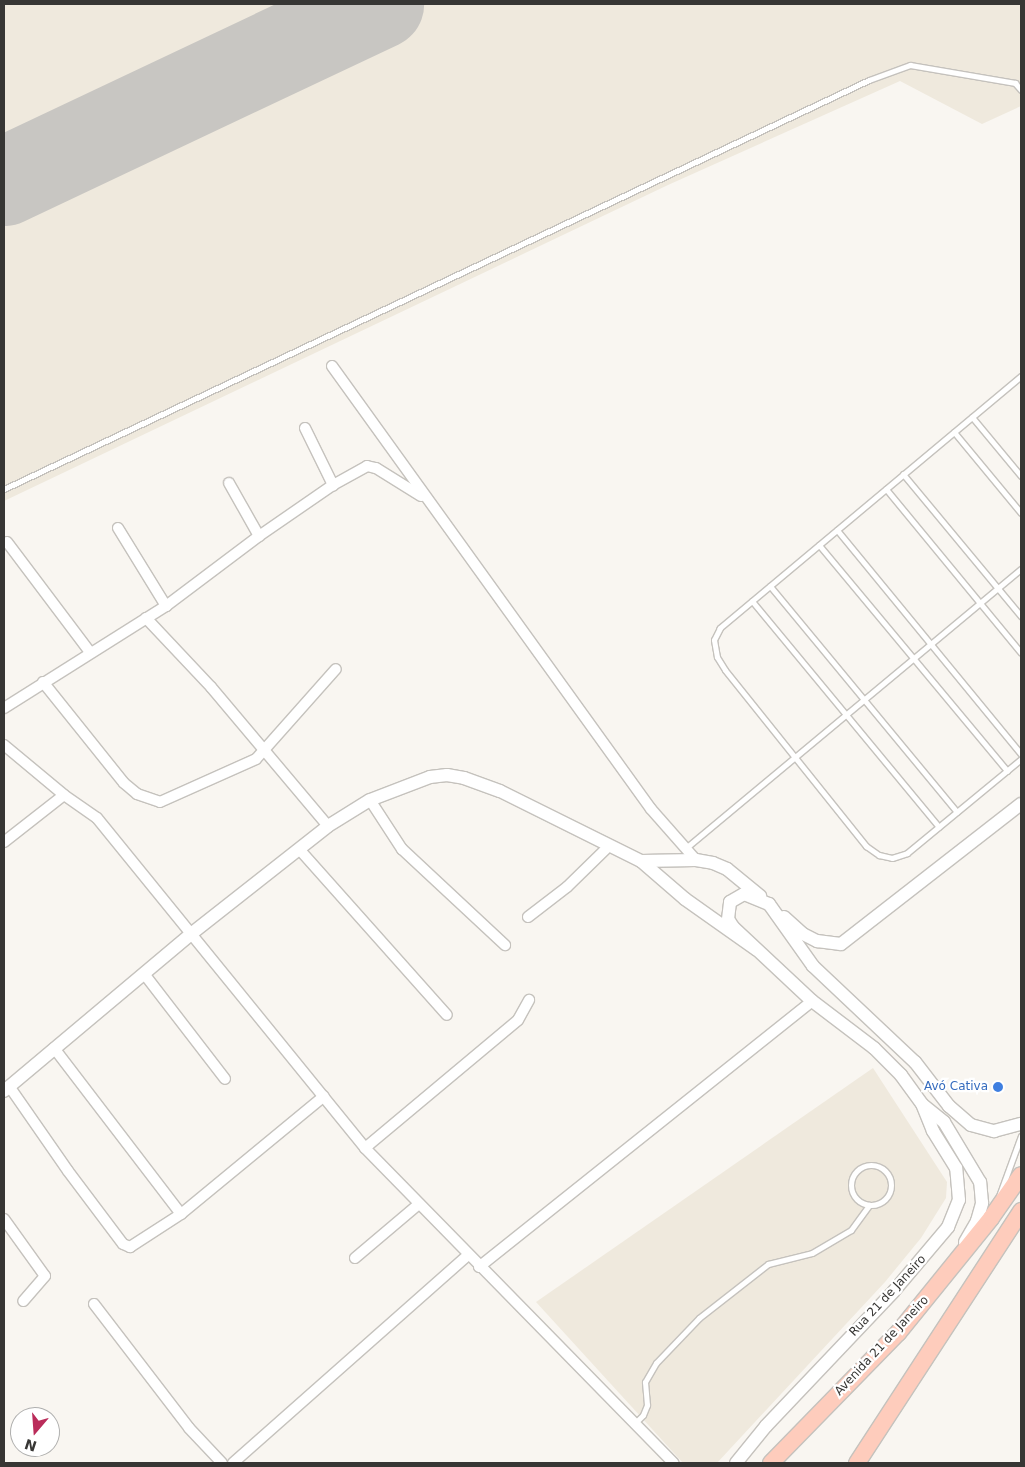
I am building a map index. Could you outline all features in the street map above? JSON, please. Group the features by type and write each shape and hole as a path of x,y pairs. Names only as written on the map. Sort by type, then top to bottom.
{"main road":[{"name":"Avenida 21 de Janeiro","path":"771,1463 898,1333 992,1218 1021,1174"},
{"path":"857,1463 995,1254 1021,1211"},
{"path":"779,1463 785,1447"}],"street":[{"path":"332,366 424,498 651,808 687,847 696,860"},
{"path":"305,428 333,485"},
{"path":"4,708 90,652 166,606 259,536 333,485 370,466 424,498"},
{"path":"229,483 259,536"},
{"path":"118,528 166,606"},
{"path":"7,542 90,652"},
{"path":"146,618 267,751 328,826"},
{"path":"43,682 111,770 137,794 152,801 172,798 239,768 267,751 336,669"},
{"path":"4,745 64,795 97,818 112,833 191,934 365,1148 467,1256 674,1463"},
{"path":"324,1096 181,1214 132,1246 126,1246 6,1088 145,975 191,934 328,826 370,800 430,777 447,775 464,778 500,791 640,861 685,899 757,950"},
{"path":"4,842 64,795"},
{"path":"370,800 402,849 505,946"},
{"path":"640,861 696,860 727,869 803,934 830,944 841,944 1021,804"},
{"path":"528,917 566,887 609,846"},
{"path":"299,850 447,1015"},
{"path":"942,1280 977,1221 982,1203 980,1182 970,1162 944,1122 922,1104 901,1074 874,1048 812,1001 733,927 727,911 730,902 744,894 769,904 813,966 915,1062 960,1117 983,1130 1006,1130 1021,1124"},
{"path":"145,975 225,1079"},
{"path":"365,1148 518,1020 530,1000"},
{"path":"479,1267 812,1001"},
{"path":"54,1048 181,1214"},
{"name":"Rua 21 de Janeiro","path":"736,1463 766,1426 894,1291 952,1220 959,1200 956,1168 933,1131 922,1104"},
{"path":"355,1258 419,1204"},
{"path":"4,1219 45,1276 23,1301"},
{"path":"995,1254 1021,1221"},
{"path":"233,1463 467,1256"},
{"path":"94,1304 189,1428 222,1463"}],"lane":[{"path":"4,489 869,80 910,65 1015,83 1021,81"},
{"path":"1015,83 1021,90"},
{"path":"1021,376 720,628 714,640 717,657 866,846 879,855 892,858 907,853 1021,759"},
{"path":"972,417 1021,476"},
{"path":"954,432 1021,513"},
{"path":"903,474 1021,616"},
{"path":"886,489 1021,653"},
{"path":"837,530 1021,754"},
{"path":"819,545 1007,771"},
{"path":"687,847 1021,570"},
{"path":"770,586 957,812"},
{"path":"752,601 939,827"},
{"path":"992,1218 1021,1136"},
{"path":"634,1423 645,1410 645,1382 656,1363 699,1318 768,1264 812,1252 850,1230 869,1205 883,1202 891,1191 890,1178 875,1165 862,1168 851,1183 858,1200 869,1205"}],"shaded area":[{"path":"4,4 1021,4 1021,106 982,124 900,81 668,185 4,501"},
{"path":"873,1068 947,1182 946,1198 921,1238 885,1282 717,1463 683,1463 536,1302"}],"runway":[{"path":"4,181 379,4"}],"place":[{"name":"Avó Cativa","path":"998,1087"}]}
